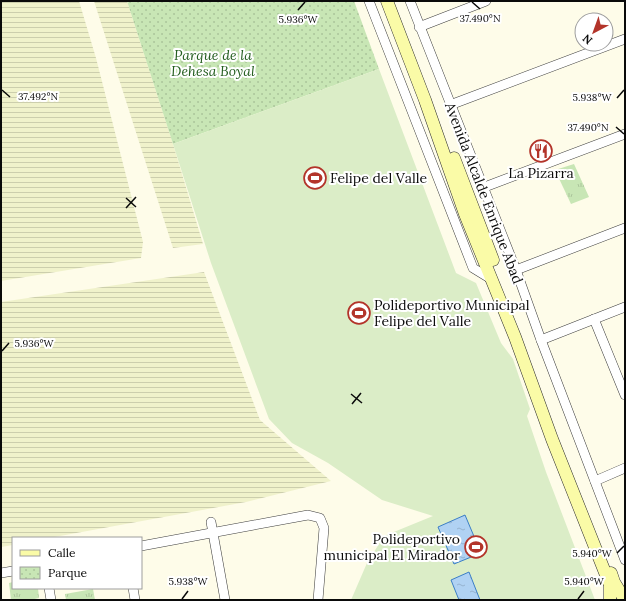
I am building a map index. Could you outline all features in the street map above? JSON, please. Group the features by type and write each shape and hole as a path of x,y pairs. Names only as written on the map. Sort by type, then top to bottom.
{"main road":[{"name":"Avenida Alcalde Enrique Abad","path":"387,1 425,100 466,214 610,585 610,600"},
{"name":"Avenida Alcalde Enrique Abad","path":"395,1 621,598"}],"street":[{"name":"Avenida Alcalde Enrique Abad","path":"369,1 473,268 492,279"},
{"path":"410,1 419,28 482,188 516,270 541,340 625,560"},
{"path":"419,28 486,1"},
{"path":"450,105 625,39"},
{"path":"482,188 625,134"},
{"path":"516,270 625,228"},
{"path":"541,340 625,307"},
{"path":"594,319 623,386 625,395"},
{"path":"595,481 625,468"},
{"path":"142,546 308,515 320,518 324,528 318,600"},
{"path":"211,522 225,600"},
{"path":"1,573 12,570"},
{"path":"49,589 51,600"},
{"path":"133,589 135,600"}],"green space":[{"path":"1,1 79,1 96,58 143,242 141,258 1,281"},
{"path":"94,1 127,1 173,144 203,244 173,248"},
{"name":"Parque de la Dehesa Boyal","path":"127,1 354,1 379,69 173,144"},
{"name":"Polideportivo Municipal Felipe del Valle","path":"379,69 456,273 476,283 501,343 513,359 530,409 527,416 546,472 595,600 351,600 367,563 384,536 433,516 382,500 328,463 292,443 269,419 211,263 173,144"},
{"path":"574,164 589,197 571,204 555,170"},
{"path":"204,272 260,420 331,481 246,502 54,537 12,537 12,545 1,547 1,302"},
{"path":"12,582 12,589 38,589 39,598 30,600 11,600 9,583"},
{"path":"93,589 95,600 66,600 65,594"}],"water":[{"path":"465,515 481,553 454,564 438,527"},
{"path":"469,572 480,600 459,600 451,580"}],"place":[{"name":"La Pizarra","path":"541,151"},
{"name":"Felipe del Valle","path":"315,178"},
{"name":"Polideportivo Municipal Felipe del Valle","path":"359,313"},
{"name":"Polideportivo municipal El Mirador","path":"476,547"}]}
